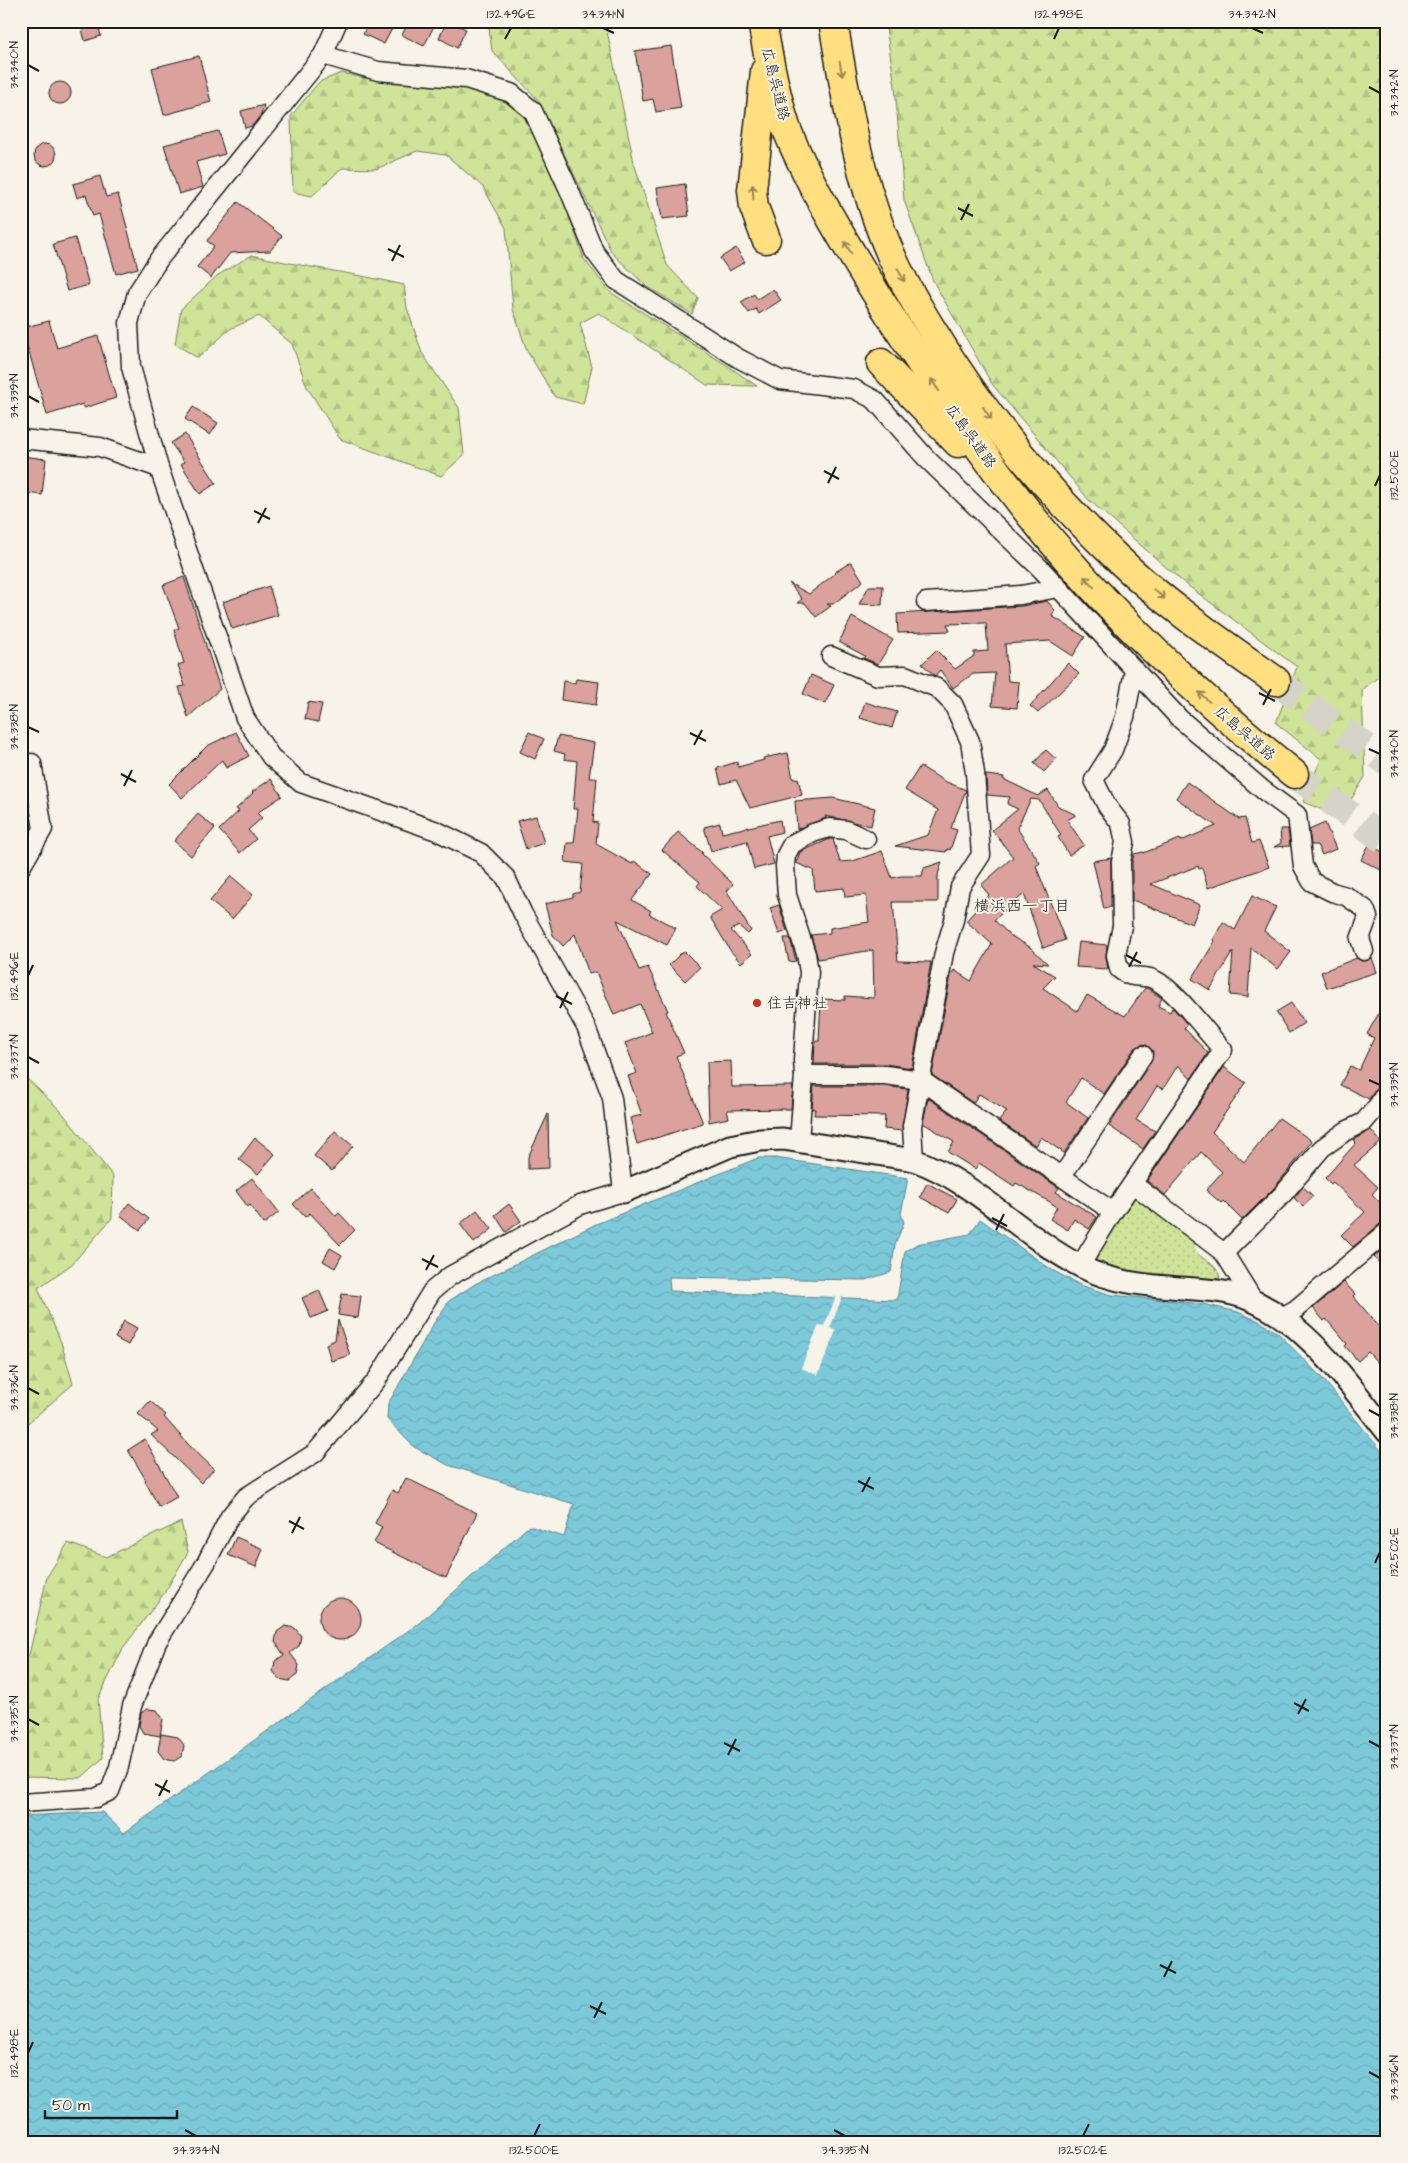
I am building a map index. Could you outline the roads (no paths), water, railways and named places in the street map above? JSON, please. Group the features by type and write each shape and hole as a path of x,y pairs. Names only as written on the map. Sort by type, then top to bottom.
{"highway":[{"name":"広島呉道路","path":"762,21 767,53 787,129 805,169 856,262 966,430 1014,495 1068,561 1188,682 1241,731 1294,774"},
{"name":"広島呉道路","path":"833,21 861,166 874,211 900,274 948,356 996,427 1054,493 1116,558 1186,617 1276,681"},
{"path":"766,239 754,207 752,190 767,53"},
{"path":"881,363 1068,561"}],"street":[{"path":"338,21 323,55 159,259 137,293 129,323 132,367 159,468 245,718 271,757 301,783 438,831 481,853 506,878 523,914 586,1027 612,1098 623,1192"},
{"path":"323,55 378,71 466,79 511,93 533,111 570,192 594,251 616,280 738,358 780,380 854,389 875,400 926,458 1058,588 1179,718 1263,790 1297,815 1303,866 1312,882 1332,892 1346,896 1365,909 1368,917 1360,939 1364,951"},
{"path":"21,439 100,447 159,468"},
{"path":"926,602 1021,595 1058,588"},
{"path":"831,656 878,676 905,675 937,688 953,704 970,741 975,773 981,855 960,887 954,920 944,953 912,1126 914,1160"},
{"path":"1080,1266 1223,1050 1170,990 1154,979 1127,976 1119,969 1116,955 1122,926 1121,862 1125,842 1121,824 1107,806 1094,780 1113,750 1125,717 1134,671"},
{"path":"21,867 43,829 32,763"},
{"path":"799,1141 809,972 806,954 787,896 786,855 792,844 813,833 829,828 846,830 866,839"},
{"path":"1062,1176 1143,1055"},
{"path":"804,1075 885,1075 921,1080 1114,1212"},
{"path":"1224,1253 1282,1194 1322,1148 1346,1131 1364,1122 1379,1104 1387,1090"},
{"path":"21,1803 96,1798 110,1791 119,1767 132,1706 157,1642 206,1562 230,1516 246,1497 315,1453 376,1381 432,1290 450,1276 580,1205 623,1192 730,1146 783,1138 914,1160 954,1180 1080,1266 1110,1278 1220,1291 1252,1298 1273,1310 1307,1338 1344,1378 1387,1432"},
{"path":"1133,1184 1224,1253 1252,1298"},
{"path":"1282,1317 1296,1309 1387,1232"}],"water":[{"path":"758,1158 775,1158 908,1178 901,1214 904,1222 895,1245 891,1272 866,1280 669,1277 670,1291 897,1300 905,1251 917,1244 970,1234 980,1219 1052,1270 1080,1285 1112,1295 1203,1304 1238,1312 1259,1321 1278,1333 1323,1379 1387,1458 1387,2142 21,2142 21,1816 102,1812 124,1833 419,1623 529,1526 564,1537 574,1504 448,1465 414,1447 387,1419 388,1404 434,1323 449,1301 475,1284 596,1224"}],"tunnel":[{"path":"1276,681 1387,762"},
{"path":"1294,774 1387,842"}],"place":[{"name":"住吉神社","path":"757,1003"}],"district":[{"name":"横浜西一丁目","path":"1022,905"}]}
